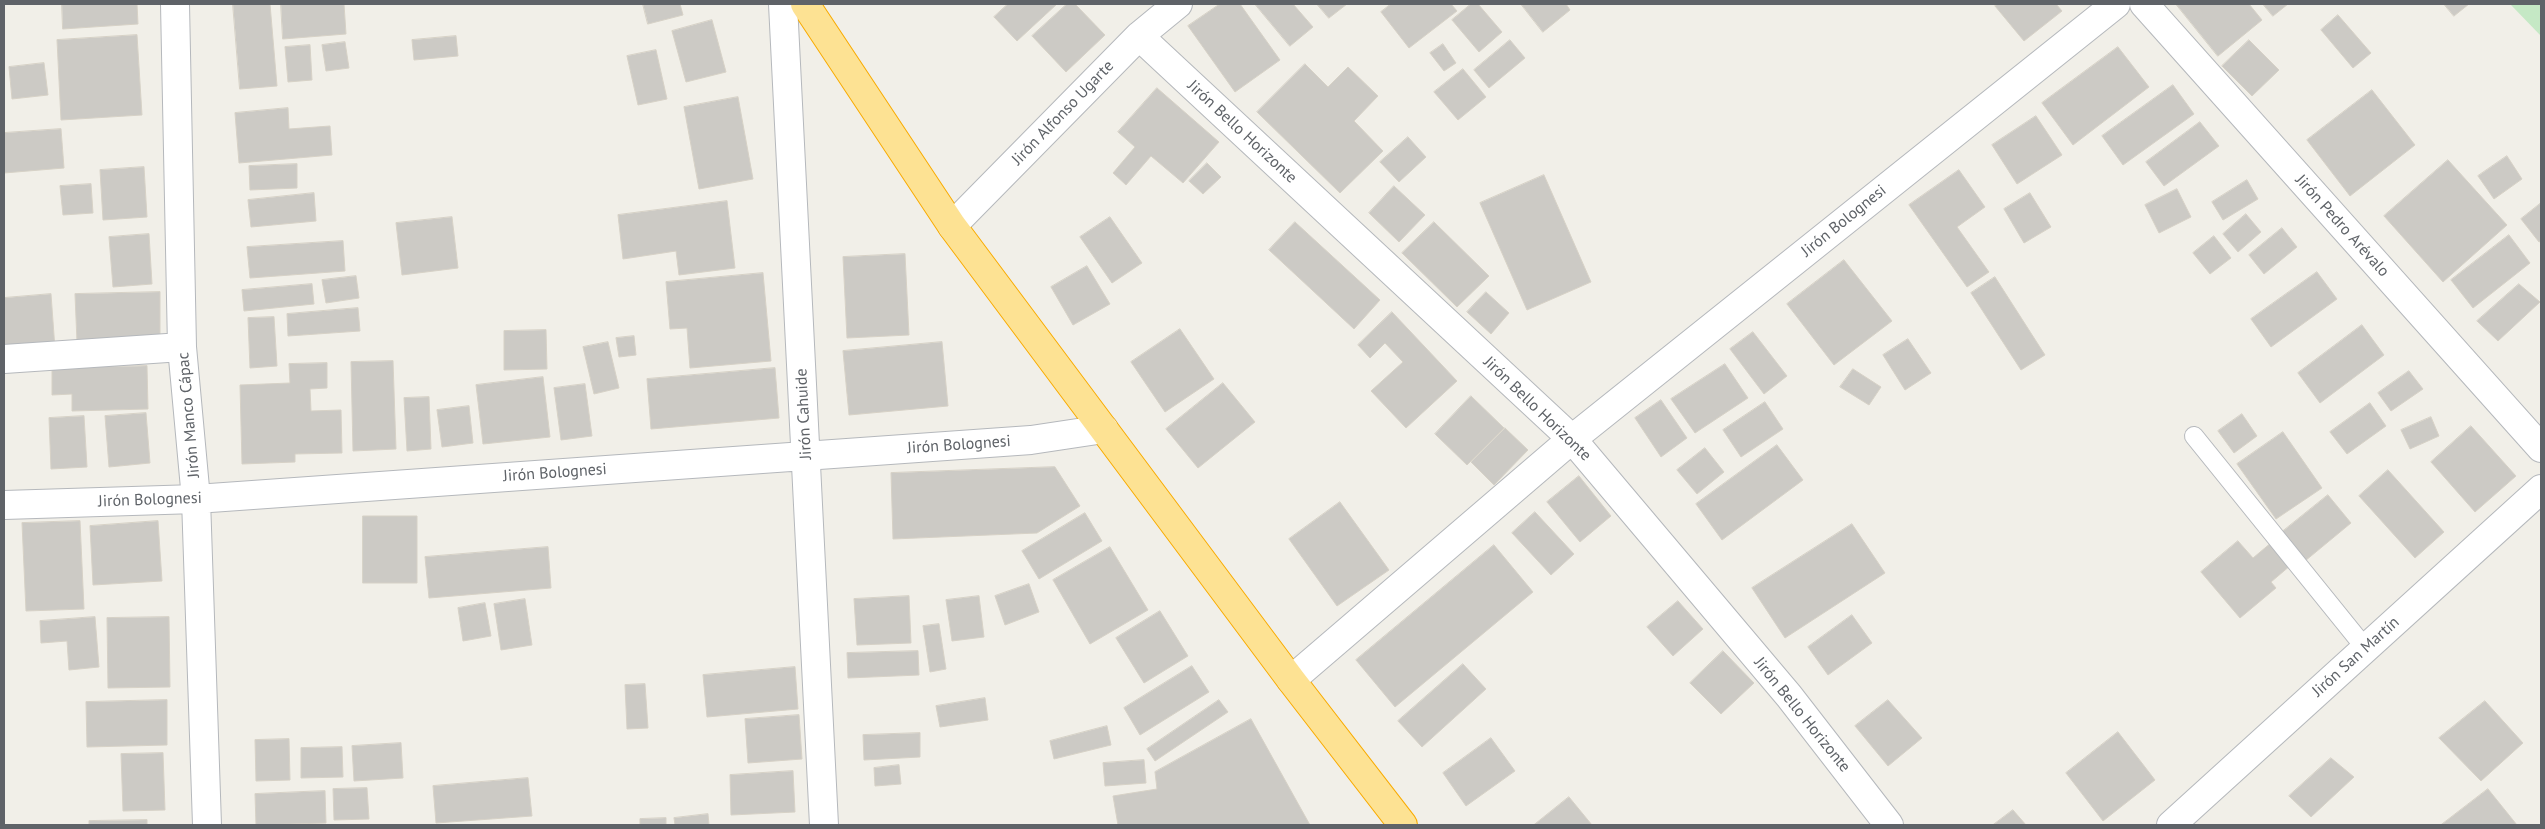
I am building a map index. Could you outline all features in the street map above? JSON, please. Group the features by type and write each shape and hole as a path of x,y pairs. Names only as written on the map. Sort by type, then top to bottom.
{"highway":[{"path":"805,4 952,226 1291,680 1403,825"}],"street":[{"name":"Jirón Manco Cápac","path":"174,4 182,346 196,499 207,825"},
{"name":"Jirón Cahuide","path":"783,4 824,825"},
{"name":"Jirón Bolognesi","path":"1291,680 1572,439 2116,4"},
{"name":"Jirón Pedro Arévalo","path":"2144,4 2541,448"},
{"name":"Jirón Alfonso Ugarte","path":"952,226 1139,36 1171,6"},
{"name":"Jirón Bello Horizonte","path":"1139,36 1572,439 1790,696 1889,825"},
{"path":"4,359 182,346"},
{"name":"Jirón Bolognesi","path":"4,504 196,499 1031,440 1104,429"},
{"name":"Jirón San Martín","path":"2171,825 2541,489"}],"lane":[{"path":"2194,436 2366,649"}],"green space":[{"path":"2510,4 2541,4 2541,36"}],"building":[{"path":"62,4 137,4 138,24 63,29"},
{"path":"233,4 270,4 277,86 240,89"},
{"path":"281,4 344,4 346,34 283,39"},
{"path":"643,4 680,4 683,15 648,24"},
{"path":"1008,4 1057,4 1017,41 994,17"},
{"path":"1067,4 1075,4 1105,35 1066,72 1032,36"},
{"path":"1220,4 1240,4 1280,60 1235,92 1188,26"},
{"path":"1255,4 1293,4 1313,27 1290,46"},
{"path":"1317,4 1347,4 1329,18"},
{"path":"1391,4 1451,4 1457,11 1409,48 1381,12"},
{"path":"1471,4 1478,4 1502,32 1479,52 1452,20"},
{"path":"1521,4 1566,4 1570,10 1543,32"},
{"path":"1998,4 2056,4 2062,11 2024,41 1995,6"},
{"path":"2176,4 2249,4 2262,20 2218,56"},
{"path":"2263,4 2288,4 2273,16"},
{"path":"2444,4 2469,4 2454,16"},
{"path":"2338,15 2371,53 2353,68 2321,30"},
{"path":"712,20 726,72 686,82 672,31"},
{"path":"137,35 142,115 61,120 57,40"},
{"path":"456,36 458,56 414,60 412,40"},
{"path":"1510,40 1525,58 1489,88 1474,70"},
{"path":"2249,40 2279,70 2252,96 2222,66"},
{"path":"345,42 349,68 326,71 322,45"},
{"path":"1443,44 1456,63 1444,71 1430,53"},
{"path":"310,45 312,80 288,82 285,47"},
{"path":"2118,47 2149,87 2073,145 2042,103"},
{"path":"656,50 667,99 638,105 627,56"},
{"path":"44,63 48,95 12,99 9,67"},
{"path":"1305,64 1328,87 1348,67 1378,96 1354,121 1383,151 1340,193 1257,112"},
{"path":"1463,69 1486,97 1458,120 1434,92"},
{"path":"2173,85 2194,114 2123,165 2102,136"},
{"path":"1157,88 1219,142 1183,183 1151,156 1126,185 1113,173 1135,147 1118,132"},
{"path":"2372,90 2415,145 2350,196 2307,140"},
{"path":"738,97 753,179 699,189 684,107"},
{"path":"288,108 289,129 330,126 332,155 239,163 235,113"},
{"path":"2036,116 2062,155 2017,184 1992,145"},
{"path":"2200,122 2219,146 2164,186 2146,162"},
{"path":"61,129 64,168 4,173 4,133"},
{"path":"1408,137 1426,157 1399,182 1380,162"},
{"path":"2507,156 2522,179 2494,199 2478,176"},
{"path":"2448,160 2507,225 2443,282 2384,216"},
{"path":"1207,163 1221,177 1203,194 1189,181"},
{"path":"297,164 297,188 250,190 249,166"},
{"path":"144,167 147,217 103,220 100,170"},
{"path":"1959,170 1985,207 1957,227 1989,272 1967,287 1909,205"},
{"path":"1544,175 1591,282 1527,310 1480,203"},
{"path":"2247,180 2258,199 2223,220 2212,202"},
{"path":"91,184 93,213 63,215 60,186"},
{"path":"1394,186 1425,215 1399,242 1369,213"},
{"path":"2177,189 2191,217 2159,233 2145,205"},
{"path":"314,193 316,221 251,227 248,200"},
{"path":"2030,193 2051,227 2024,243 2004,209"},
{"path":"727,201 735,268 679,275 676,251 623,259 618,215"},
{"path":"2541,203 2541,241 2539,242 2521,219"},
{"path":"2246,214 2261,232 2238,252 2223,234"},
{"path":"452,217 458,268 402,275 396,223"},
{"path":"1110,217 1142,263 1112,283 1080,237"},
{"path":"1295,222 1380,300 1354,329 1269,250"},
{"path":"1434,222 1489,276 1457,307 1402,253"},
{"path":"2282,228 2297,247 2264,274 2249,255"},
{"path":"149,234 152,284 113,287 109,237"},
{"path":"2509,235 2530,263 2473,308 2451,280"},
{"path":"2214,236 2231,258 2210,274 2193,253"},
{"path":"343,241 345,271 250,278 247,247"},
{"path":"905,254 909,335 847,338 843,257"},
{"path":"1844,260 1892,321 1834,365 1787,304"},
{"path":"1087,266 1110,304 1073,325 1051,287"},
{"path":"2317,272 2337,299 2271,347 2251,319"},
{"path":"763,273 771,361 690,368 687,328 670,329 666,282"},
{"path":"356,276 359,298 326,303 322,280"},
{"path":"1995,277 2045,355 2021,370 1971,293"},
{"path":"312,284 314,304 244,311 242,290"},
{"path":"2519,284 2540,302 2498,341 2477,321"},
{"path":"160,292 160,341 77,342 75,294"},
{"path":"1486,292 1509,313 1491,334 1467,312"},
{"path":"51,294 55,349 4,352 4,298"},
{"path":"358,308 360,331 288,336 287,314"},
{"path":"1392,312 1457,381 1406,428 1371,391 1403,362 1385,343 1370,358 1358,345"},
{"path":"274,317 277,366 250,368 248,318"},
{"path":"2362,325 2384,355 2320,403 2298,373"},
{"path":"1180,329 1214,379 1165,412 1131,362"},
{"path":"546,330 547,369 504,370 504,331"},
{"path":"1753,332 1787,376 1764,394 1730,349"},
{"path":"634,336 636,355 619,357 616,338"},
{"path":"1908,339 1931,373 1905,390 1883,355"},
{"path":"608,342 619,388 594,394 583,347"},
{"path":"942,342 948,406 849,415 843,351"},
{"path":"393,361 396,449 353,451 351,362"},
{"path":"327,363 327,388 310,389 311,411 341,410 342,453 295,454 295,462 242,464 240,385 290,383 289,364"},
{"path":"1725,364 1748,398 1695,433 1671,399"},
{"path":"147,366 148,409 72,411 72,394 52,395 52,368"},
{"path":"775,368 779,418 651,429 647,379"},
{"path":"1853,369 1881,387 1869,405 1840,387"},
{"path":"2409,371 2423,389 2391,411 2378,393"},
{"path":"543,377 550,437 483,444 476,385"},
{"path":"1223,383 1255,422 1198,468 1166,429"},
{"path":"585,384 592,436 561,440 554,388"},
{"path":"1471,396 1504,428 1467,465 1435,434"},
{"path":"429,397 431,449 407,451 404,398"},
{"path":"1661,400 1687,438 1661,457 1635,418"},
{"path":"1765,402 1783,429 1741,457 1723,430"},
{"path":"2370,403 2386,426 2347,454 2330,432"},
{"path":"469,406 473,443 442,447 437,410"},
{"path":"146,413 150,463 109,467 105,416"},
{"path":"2242,414 2257,436 2234,453 2218,431"},
{"path":"84,416 87,467 51,469 49,418"},
{"path":"2431,417 2439,436 2410,449 2401,430"},
{"path":"2471,426 2516,476 2475,512 2431,462"},
{"path":"1505,428 1528,450 1494,485 1471,462"},
{"path":"2283,432 2322,488 2276,519 2237,464"},
{"path":"1777,445 1803,480 1722,540 1696,504"},
{"path":"1705,448 1724,472 1697,494 1677,470"},
{"path":"1055,467 1080,506 1037,533 893,539 891,473"},
{"path":"2388,470 2444,532 2415,558 2359,496"},
{"path":"1579,476 1611,516 1580,542 1547,502"},
{"path":"2328,495 2351,523 2305,561 2282,532"},
{"path":"1340,502 1389,570 1337,606 1289,539"},
{"path":"1535,512 1574,554 1551,575 1512,533"},
{"path":"1085,513 1102,541 1039,579 1022,551"},
{"path":"363,516 417,516 417,583 363,583"},
{"path":"80,521 84,609 26,611 22,523"},
{"path":"158,521 162,581 93,585 90,526"},
{"path":"1852,524 1885,573 1785,638 1752,588"},
{"path":"2238,541 2253,558 2272,542 2291,565 2271,582 2276,588 2240,618 2201,572"},
{"path":"1494,545 1533,592 1395,707 1356,660"},
{"path":"548,547 551,588 429,598 425,557"},
{"path":"1110,547 1148,610 1090,644 1053,580"},
{"path":"1029,584 1039,612 1005,625 995,596"},
{"path":"909,596 911,643 857,645 854,599"},
{"path":"979,596 984,637 952,641 946,600"},
{"path":"525,599 532,645 501,650 494,604"},
{"path":"1678,601 1703,629 1673,656 1647,627"},
{"path":"485,603 491,636 463,641 458,608"},
{"path":"1160,611 1188,656 1144,683 1116,638"},
{"path":"1852,615 1872,643 1828,675 1808,647"},
{"path":"95,617 99,667 69,670 67,641 41,643 40,621"},
{"path":"169,617 170,687 108,688 107,618"},
{"path":"939,624 946,669 930,672 923,626"},
{"path":"918,651 919,675 848,678 847,653"},
{"path":"1723,651 1754,683 1721,714 1690,683"},
{"path":"1463,664 1486,689 1422,747 1398,721"},
{"path":"1192,666 1209,692 1140,735 1124,708"},
{"path":"795,667 798,709 707,717 703,675"},
{"path":"645,684 648,728 627,729 625,685"},
{"path":"985,698 988,720 940,727 936,706"},
{"path":"167,700 167,745 87,747 86,702"},
{"path":"1219,700 1228,712 1155,761 1147,749"},
{"path":"1888,700 1922,738 1888,766 1855,726"},
{"path":"2485,701 2523,743 2481,781 2439,738"},
{"path":"799,715 802,759 748,763 745,719"},
{"path":"1251,719 1310,825 1118,825 1113,796 1157,789 1155,772"},
{"path":"1107,726 1111,745 1054,759 1050,741"},
{"path":"2118,732 2155,780 2103,821 2066,773"},
{"path":"920,733 920,757 864,760 863,735"},
{"path":"1491,738 1515,771 1466,806 1443,773"},
{"path":"289,739 290,780 256,781 255,740"},
{"path":"401,743 403,778 354,781 352,746"},
{"path":"342,747 343,777 301,778 301,748"},
{"path":"163,753 165,810 123,811 121,754"},
{"path":"2331,758 2354,777 2311,817 2289,796"},
{"path":"1144,760 1146,783 1105,786 1103,763"},
{"path":"899,765 901,784 875,786 874,768"},
{"path":"793,771 795,812 731,815 730,775"},
{"path":"528,778 532,816 436,823 433,786"},
{"path":"367,788 369,819 334,820 333,789"},
{"path":"2488,789 2517,825 2441,825"},
{"path":"325,791 326,823 256,825 255,794"},
{"path":"1569,797 1592,825 1534,825"},
{"path":"2013,810 2026,825 1993,825"},
{"path":"708,814 709,825 675,825 674,818"},
{"path":"666,818 666,825 640,825 640,819"},
{"path":"147,820 147,825 89,825 89,821"}]}
